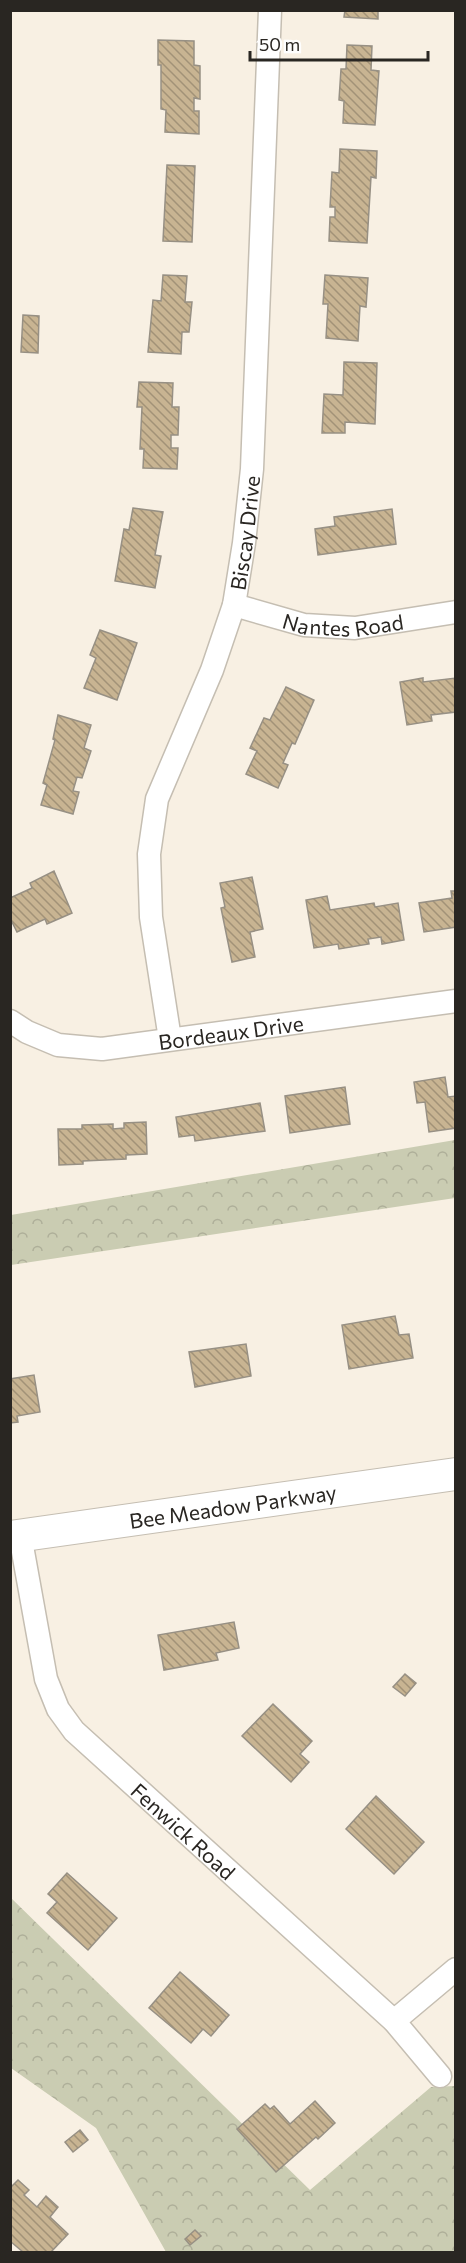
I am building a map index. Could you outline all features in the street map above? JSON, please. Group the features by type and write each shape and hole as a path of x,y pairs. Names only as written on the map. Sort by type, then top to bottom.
{"street":[{"name":"Biscay Drive","path":"170,1039 151,916 149,854 157,799 212,670 234,605 252,469 270,10"},
{"name":"Nantes Road","path":"234,605 304,625 355,628 456,612"},
{"name":"Bordeaux Drive","path":"10,1021 27,1032 58,1045 102,1049 456,1001"},
{"name":"Bee Meadow Parkway","path":"15,1536 456,1474"},
{"name":"Fenwick Road","path":"15,1536 46,1679 58,1709 74,1731 394,2021 440,2076"},
{"path":"394,2021 456,1969"}],"green space":[{"path":"455,1140 455,1198 11,1265 11,1215"},
{"path":"10,1897 310,2190 431,2087 455,2086 455,2252 166,2252 96,2128 11,2068"}],"building":[{"path":"345,10 378,10 378,19 344,17"},
{"path":"158,40 194,41 194,65 200,66 200,99 194,98 194,111 199,111 199,134 165,132 166,110 161,109 161,65 158,65"},
{"path":"347,45 372,46 371,70 379,71 375,125 343,123 344,101 339,100 341,69 346,69"},
{"path":"340,149 377,151 376,178 371,177 367,243 329,241 330,217 335,217 335,207 330,207 332,172 339,173"},
{"path":"167,165 195,166 192,242 163,241"},
{"path":"163,275 187,276 185,302 192,302 189,332 182,332 181,354 148,352 153,300 161,301"},
{"path":"325,275 368,278 366,307 360,306 358,341 326,338 328,304 323,304"},
{"path":"23,315 39,316 38,353 21,352"},
{"path":"344,362 377,363 375,424 345,422 345,433 322,433 324,394 343,395"},
{"path":"139,382 173,383 172,407 179,407 178,435 171,435 171,448 178,448 177,469 143,468 144,449 140,449 142,407 137,407"},
{"path":"133,508 163,512 155,555 161,556 155,588 115,581 124,529 129,530"},
{"path":"392,509 396,544 318,555 315,529 335,526 334,517"},
{"path":"100,630 137,643 117,700 84,688 96,658 90,655"},
{"path":"423,678 423,682 456,678 456,712 431,715 432,721 407,725 400,682"},
{"path":"286,687 314,700 295,744 292,743 283,763 288,765 278,788 246,774 257,751 250,748 264,718 270,720"},
{"path":"58,715 91,725 84,748 91,751 82,778 77,777 73,791 79,792 73,814 41,805 47,785 43,783 55,740 53,739"},
{"path":"54,871 72,913 47,924 45,919 17,932 10,918 10,898 32,888 30,883"},
{"path":"252,877 263,929 250,932 255,957 232,962 221,908 225,907 220,883"},
{"path":"451,891 456,891 456,927 424,932 419,903 452,898"},
{"path":"327,896 330,910 374,903 375,907 398,903 404,940 382,944 381,937 368,939 369,944 339,949 338,944 314,948 306,900"},
{"path":"445,1077 448,1097 456,1096 456,1128 429,1132 425,1102 417,1103 414,1082"},
{"path":"345,1087 350,1124 290,1133 285,1096"},
{"path":"260,1103 265,1131 195,1141 194,1135 179,1137 176,1117"},
{"path":"146,1122 147,1154 126,1155 126,1159 83,1161 83,1164 59,1165 58,1129 82,1129 82,1125 113,1124 113,1129 124,1128 124,1123"},
{"path":"395,1316 399,1335 409,1334 413,1358 349,1369 342,1325"},
{"path":"246,1344 251,1376 195,1387 189,1352"},
{"path":"34,1375 40,1412 17,1416 18,1422 10,1423 10,1379"},
{"path":"234,1622 239,1648 216,1653 218,1660 164,1670 158,1635"},
{"path":"405,1674 416,1683 405,1696 393,1687"},
{"path":"273,1704 312,1741 300,1754 309,1762 291,1782 242,1736"},
{"path":"376,1796 424,1842 394,1874 346,1829"},
{"path":"67,1873 117,1918 88,1950 47,1913 57,1902 48,1894"},
{"path":"180,1972 229,2015 211,2036 203,2029 191,2043 149,2008"},
{"path":"315,2101 335,2123 276,2172 237,2129 265,2104 270,2109 274,2106 290,2124"},
{"path":"80,2130 88,2140 73,2152 65,2142"},
{"path":"18,2180 29,2190 24,2195 37,2207 46,2196 58,2207 50,2217 68,2234 51,2252 23,2252 10,2241 10,2188"},
{"path":"195,2230 201,2236 190,2245 185,2239"}]}
